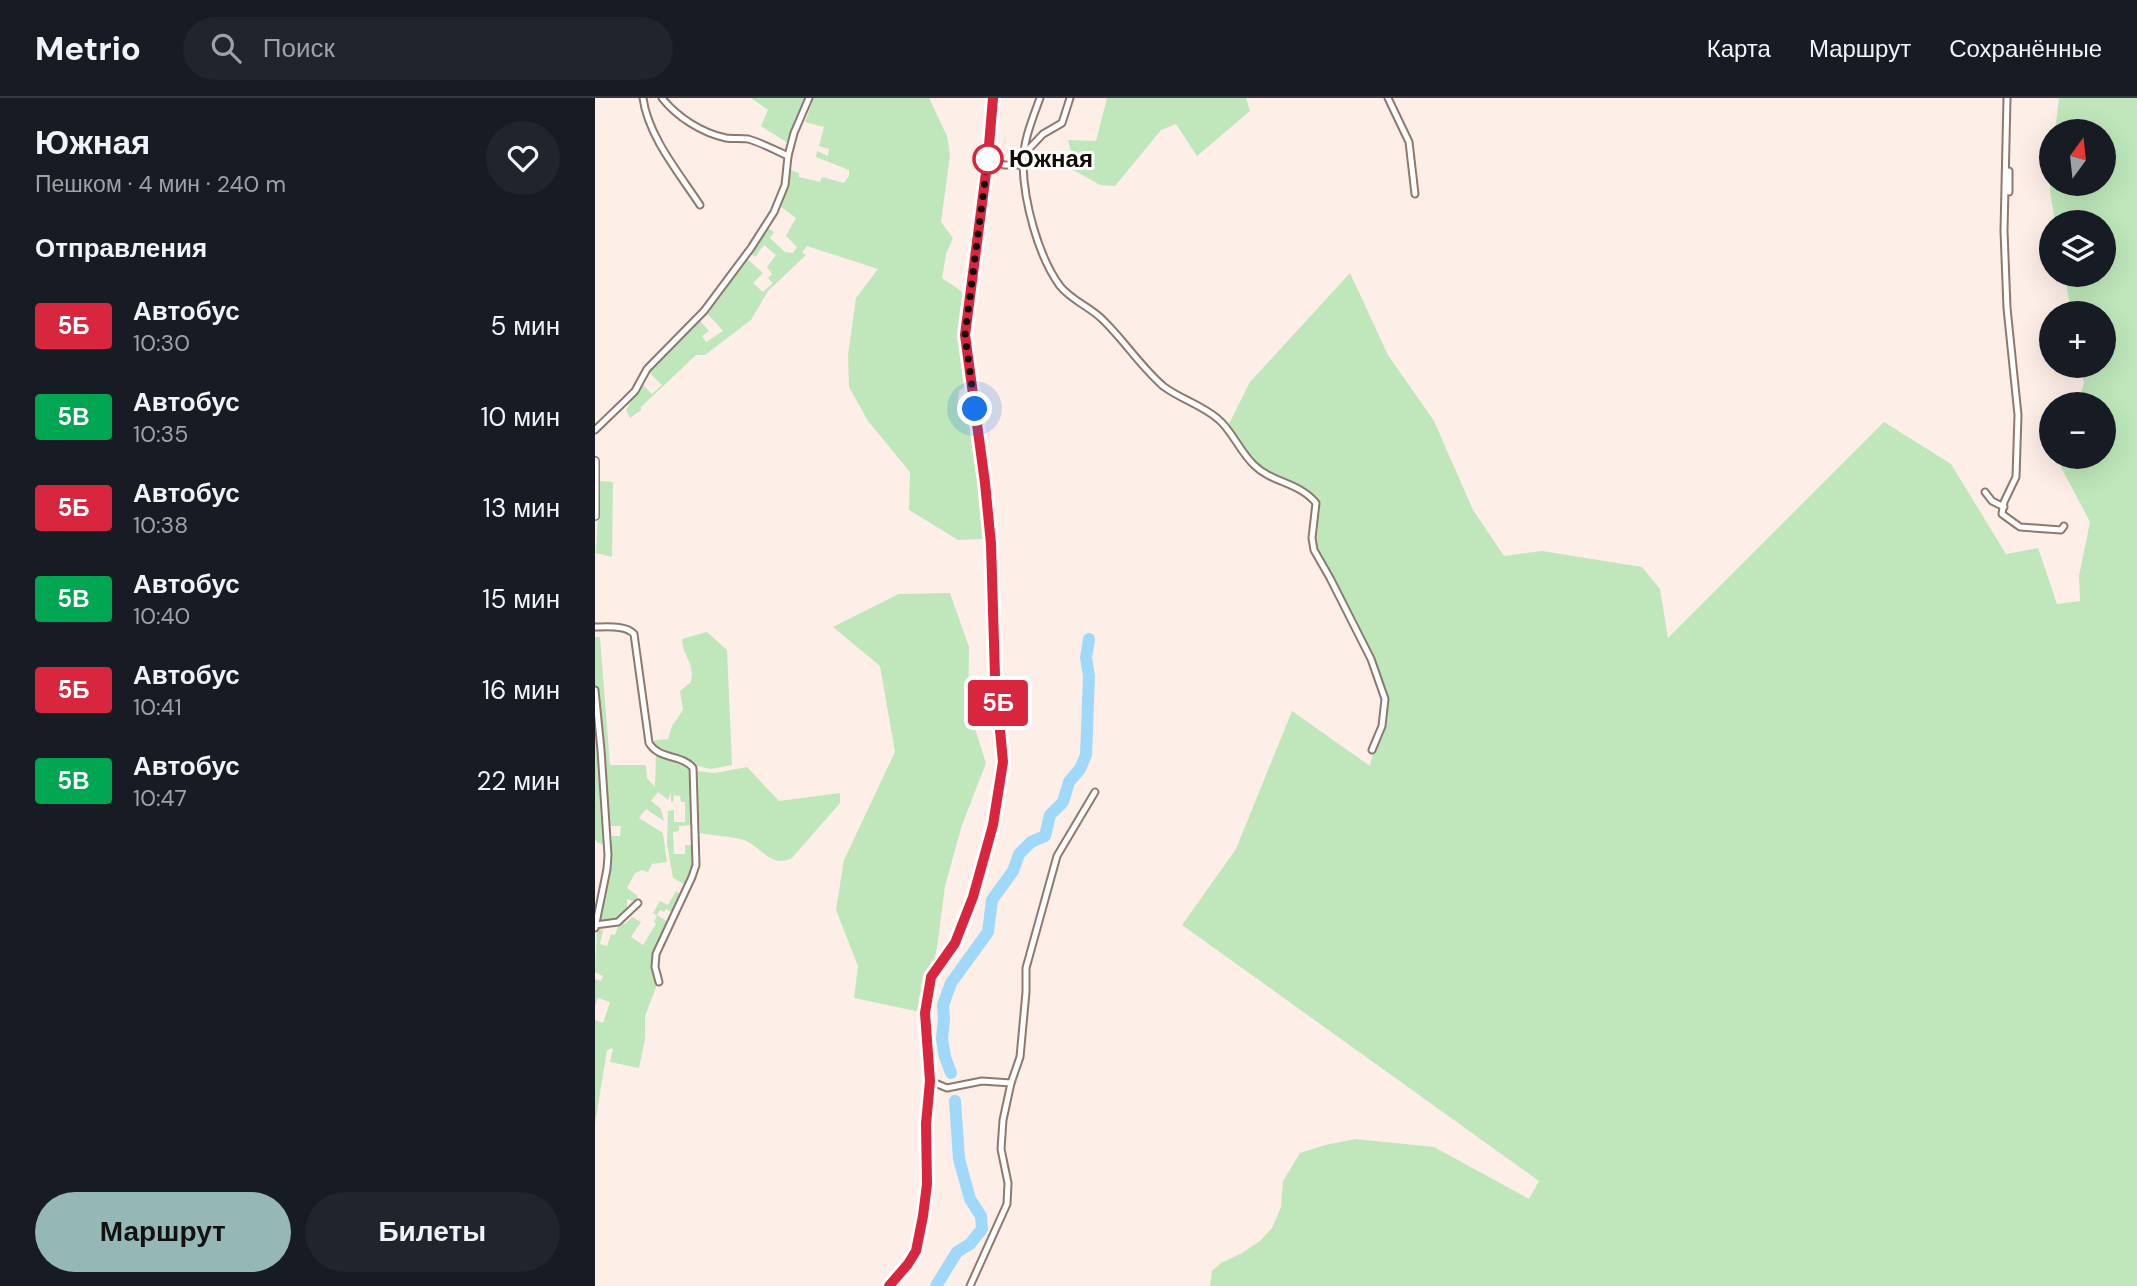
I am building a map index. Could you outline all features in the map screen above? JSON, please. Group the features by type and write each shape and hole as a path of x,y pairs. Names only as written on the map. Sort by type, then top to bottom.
{"street":[{"path":"643,98 645,113 656,135 700,205"},
{"path":"662,98 689,122 710,132 727,138 746,139 788,156"},
{"path":"595,430 635,391 647,369 704,311 751,248 778,203 785,185 794,133 809,98"},
{"path":"889,1286 916,1251 927,1184 926,1124 930,1081 925,1013 931,977 955,943 973,897 993,825 1003,762 995,676 991,553 985,483 965,335 993,98"},
{"path":"1040,98 1027,134 1023,165 1028,203 1047,265 1062,289 1100,317 1139,363 1164,386 1220,420 1240,451 1254,466 1266,475 1290,482 1309,494 1316,503 1312,538 1314,550 1371,659 1385,699 1382,726 1372,751"},
{"path":"1024,154 1043,134 1062,123 1070,98"},
{"path":"1388,98 1409,142 1415,194"},
{"path":"2009,98 2009,192"},
{"path":"2009,98 2004,231 2007,307 2018,415 2016,477 2002,514 2019,527 2061,530 2064,526"},
{"path":"988,157 1004,164 1023,165"},
{"path":"595,461 595,516"},
{"path":"1985,492 1992,501 2004,507"},
{"path":"595,627 625,628 633,634 649,743 657,752 687,763 692,768 696,865 656,954 655,967 659,982"},
{"path":"595,690 608,855 595,926 618,922 638,904"},
{"path":"970,1286 1007,1204 1008,1183 1001,1149 1003,1120 1020,1057 1026,968 1056,856 1095,792"},
{"path":"930,1081 947,1088 982,1081 1011,1083"}],"green space":[{"path":"751,98 806,98 788,143 761,126 768,110"},
{"path":"814,98 929,98 947,136 950,155 941,222 953,238 946,254 942,278 964,293 965,386 959,391 958,401 968,403 973,423 981,426 989,497 984,512 983,539 958,540 909,510 910,472 868,421 849,387 848,355 856,298 878,269 807,246 802,252 806,255 768,291 751,320 705,355 696,355 630,418 626,410 640,385 652,394 662,385 650,373 651,367 699,320 709,331 702,336 706,342 723,331 707,313 746,258 763,273 753,283 763,292 773,283 768,278 772,274 767,267 776,255 764,245 755,257 751,254 768,228 774,232 770,238 785,252 793,253 797,247 786,236 796,218 780,206 791,170 799,173 799,177 820,182 822,177 844,183 849,176 849,170 816,157 817,151 828,156 829,149 819,146 824,127 805,122"},
{"path":"1107,98 1246,98 1250,111 1197,156 1176,124 1161,130 1115,186 1100,185 1068,167 1072,155 1068,140 1096,141"},
{"path":"2059,98 2137,98 2137,1286 1210,1286 1212,1271 1260,1241 1272,1228 1281,1207 1283,1181 1300,1153 1325,1145 1356,1139 1434,1147 1529,1199 1539,1181 1182,925 1236,849 1292,711 1370,766 1385,699 1312,538 1316,503 1266,475 1226,430 1250,382 1350,273 1388,355 1434,421 1473,510 1504,556 1542,551 1642,567 1660,589 1668,638 1884,422 1951,464 2006,554 2038,548 2057,604 2080,601 2079,576 2090,522 2062,469 2116,469 2116,392 2081,392 2083,378 2116,378 2116,301 2069,301 2067,287 2116,287 2116,210 2053,210 2051,196 2116,196 2116,119 2056,119"},
{"path":"600,481 613,482 612,557 596,553"},
{"path":"950,593 969,647 968,707 986,763 962,825 945,886 925,1013 854,998 858,966 836,910 844,860 895,752 880,666 833,627 899,594"},
{"path":"707,632 727,650 732,765 710,769 687,763 651,747 655,740 668,739 672,726 683,710 680,691 691,682 692,675 682,639"},
{"path":"595,637 600,637 610,765 646,765 647,778 655,787 656,754 688,766 694,825 679,826 679,831 673,832 674,854 685,854 685,845 694,845 694,865 686,885 673,878 667,844 668,811 674,810 674,822 685,822 685,802 681,802 680,796 674,795 671,802 671,792 668,800 658,792 651,801 661,809 664,821 646,809 639,818 663,833 667,862 652,864 648,872 642,870 635,873 627,888 638,896 635,902 627,899 627,916 598,923 611,862 612,836 620,836 621,826 604,826 606,845 595,839"},
{"path":"747,767 779,801 840,793 840,803 792,858 778,861 744,840 700,833 696,771 715,773"},
{"path":"676,891 682,895 673,913 666,909 664,912 660,910 657,915 668,922 652,959 657,985 645,1016 645,1039 639,1068 610,1062 613,1048 607,1050 595,1124 595,1020 603,1023 610,1002 598,998 595,1006 595,979 601,981 603,976 595,972 597,929 603,930 600,944 607,946 611,934 615,935 618,926 632,917 641,922 631,937 643,945 656,924 654,922 657,916 653,913 660,901 668,905"}],"waterway":[{"path":"951,1073 942,1039 943,1005 951,983 988,932 992,900 1013,871 1019,854 1031,842 1045,836 1050,815 1063,802 1069,782 1080,769 1086,755 1089,676 1086,658 1089,639"},
{"path":"936,1286 957,1252 970,1244 982,1229 981,1216 970,1199 959,1159 955,1101"}],"bus line":[{"name":"5Б","path":"889,1286 916,1251 923,1216 927,1184 926,1124 930,1081 925,1013 931,977 955,943 973,897 993,825 1003,762 995,676 991,544 965,335 993,98"}],"place":[{"name":"Южная","path":"988,159"}],"route":[{"path":"975,409 965,335 988,159"}]}
